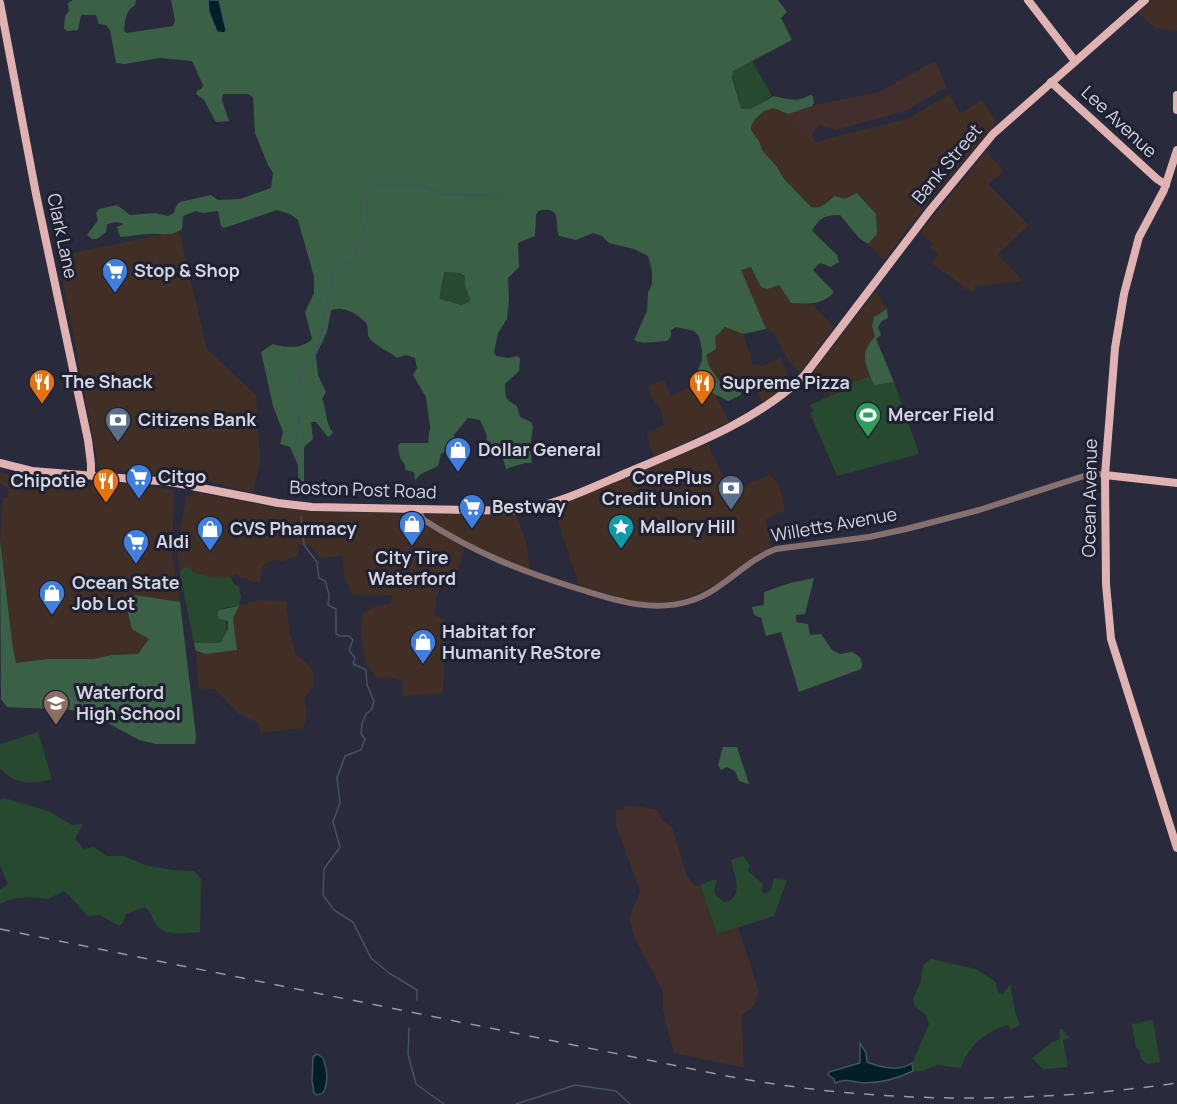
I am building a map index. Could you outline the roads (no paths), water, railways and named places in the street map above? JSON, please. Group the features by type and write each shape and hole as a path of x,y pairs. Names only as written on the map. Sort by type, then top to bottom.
{"main road":[{"path":"1028,0 1075,61"},
{"name":"Bank Street","path":"804,376 937,201 983,145 1002,125 1145,0"},
{"name":"Clark Lane","path":"0,3 35,190 88,440 92,464 91,475"},
{"name":"Lee Avenue","path":"1052,82 1166,185"},
{"path":"1177,95 1177,110"},
{"name":"Ocean Avenue","path":"1177,150 1166,185 1139,237 1124,294 1115,348 1105,475 1106,573 1111,639 1177,848"},
{"name":"Boston Post Road","path":"0,463 32,471 184,483 278,503 318,507 517,511 542,505 607,481 726,429 775,401 804,376"},
{"name":"Willetts Avenue","path":"1105,475 1177,483"}],"street":[{"name":"Willetts Avenue","path":"420,510 424,520 470,548 502,563 627,604 662,607 704,596 764,554 776,549 877,536 979,510 1093,473 1105,475"}],"water":[{"path":"208,0 219,0 225,33 217,32 209,12"},
{"path":"860,1043 866,1053 867,1062 896,1068 912,1063 913,1071 896,1078 876,1082 835,1083 834,1079 828,1075 829,1072 860,1063"},
{"path":"317,1054 323,1058 327,1076 323,1093 317,1095 314,1093 312,1080 313,1057"}],"waterway":[{"path":"300,494 299,467 295,447 299,424 298,407 293,394 300,383 303,368 312,365 334,270 353,260 363,235 364,225 368,221 366,193 373,186 425,186 441,194 508,196"},
{"path":"301,517 304,545 317,562 319,578 325,581 329,594 328,605 336,609 336,634 349,636 353,640 349,650 355,658 353,664 366,670 367,685 374,701 372,709 366,714 362,724 361,734 365,739 361,750 345,756 337,778 340,803 333,822 340,847 324,869 323,895 334,910 353,922 371,958 389,973 417,990 417,1000"},
{"path":"409,1028 408,1054 416,1084 444,1104"},
{"path":"516,1104 575,1085 616,1091 630,1104"}],"railway":[{"path":"0,929 732,1077 787,1086 898,1096 954,1098 1066,1095 1177,1083"}],"place":[{"name":"Stop & Shop","path":"115,294"},
{"name":"The Shack","path":"42,405"},
{"name":"Supreme Pizza","path":"702,406"},
{"name":"Mercer Field","path":"868,438"},
{"name":"Citizens Bank","path":"118,443"},
{"name":"Dollar General","path":"458,473"},
{"name":"Citgo","path":"139,500"},
{"name":"Chipotle","path":"106,504"},
{"name":"CorePlus Credit Union","path":"731,511"},
{"name":"Bestway","path":"472,530"},
{"name":"City Tire Waterford","path":"412,547"},
{"name":"Mallory Hill","path":"621,550"},
{"name":"CVS Pharmacy","path":"210,552"},
{"name":"Aldi","path":"136,565"},
{"name":"Ocean State Job Lot","path":"52,616"},
{"name":"Habitat for Humanity ReStore","path":"423,665"},
{"name":"Waterford High School","path":"56,726"}]}
